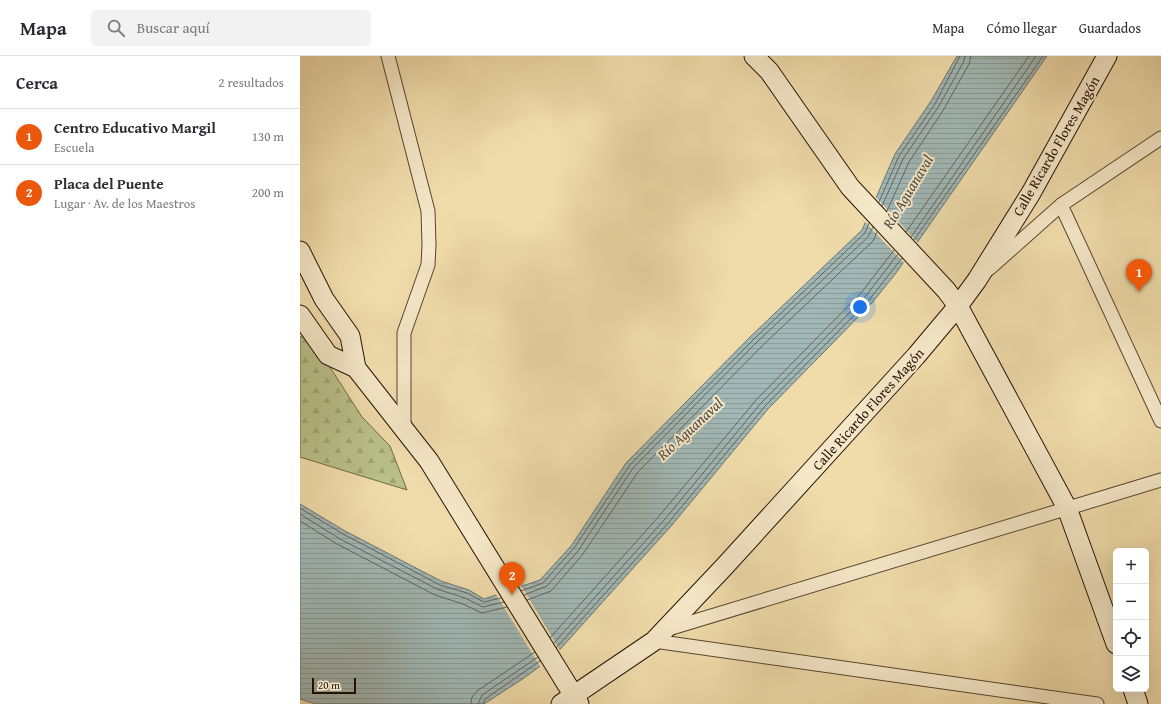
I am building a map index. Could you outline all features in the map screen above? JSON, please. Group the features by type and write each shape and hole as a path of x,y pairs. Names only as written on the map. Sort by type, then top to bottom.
{"main road":[{"path":"754,56 767,63 850,187 946,290 958,306 1067,508 1113,636"},
{"name":"Calle Ricardo Flores Magón","path":"570,696 659,636 724,567 916,356 958,306 977,280 1031,193 1107,56"},
{"path":"300,251 324,299 350,336 356,368"},
{"path":"300,315 328,355 356,368 429,461 570,696"},
{"path":"1134,692 1138,704"}],"street":[{"path":"388,56 428,211 428,266 404,333 404,429"},
{"path":"977,280 1061,205 1161,138"},
{"path":"1061,205 1161,421"},
{"path":"659,636 1161,480"},
{"path":"659,636 1097,704"}],"green space":[{"path":"300,336 315,344 362,417 390,446 407,490 300,457"}],"water":[{"name":"Río Aguanaval","path":"957,56 1047,56 896,273 872,303 768,409 672,525 554,656 484,704 316,704 300,699 300,504 345,531 441,581 469,590 484,599 540,580 571,546 626,463 751,336 862,230 895,154 931,101"}],"pier":[{"path":"875,196 919,244 905,264 864,221"},
{"path":"521,585 561,652 541,668 495,593"}],"place":[{"name":"Centro Educativo Margil","path":"1139,292"},
{"name":"Placa del Puente","path":"512,595"}]}
